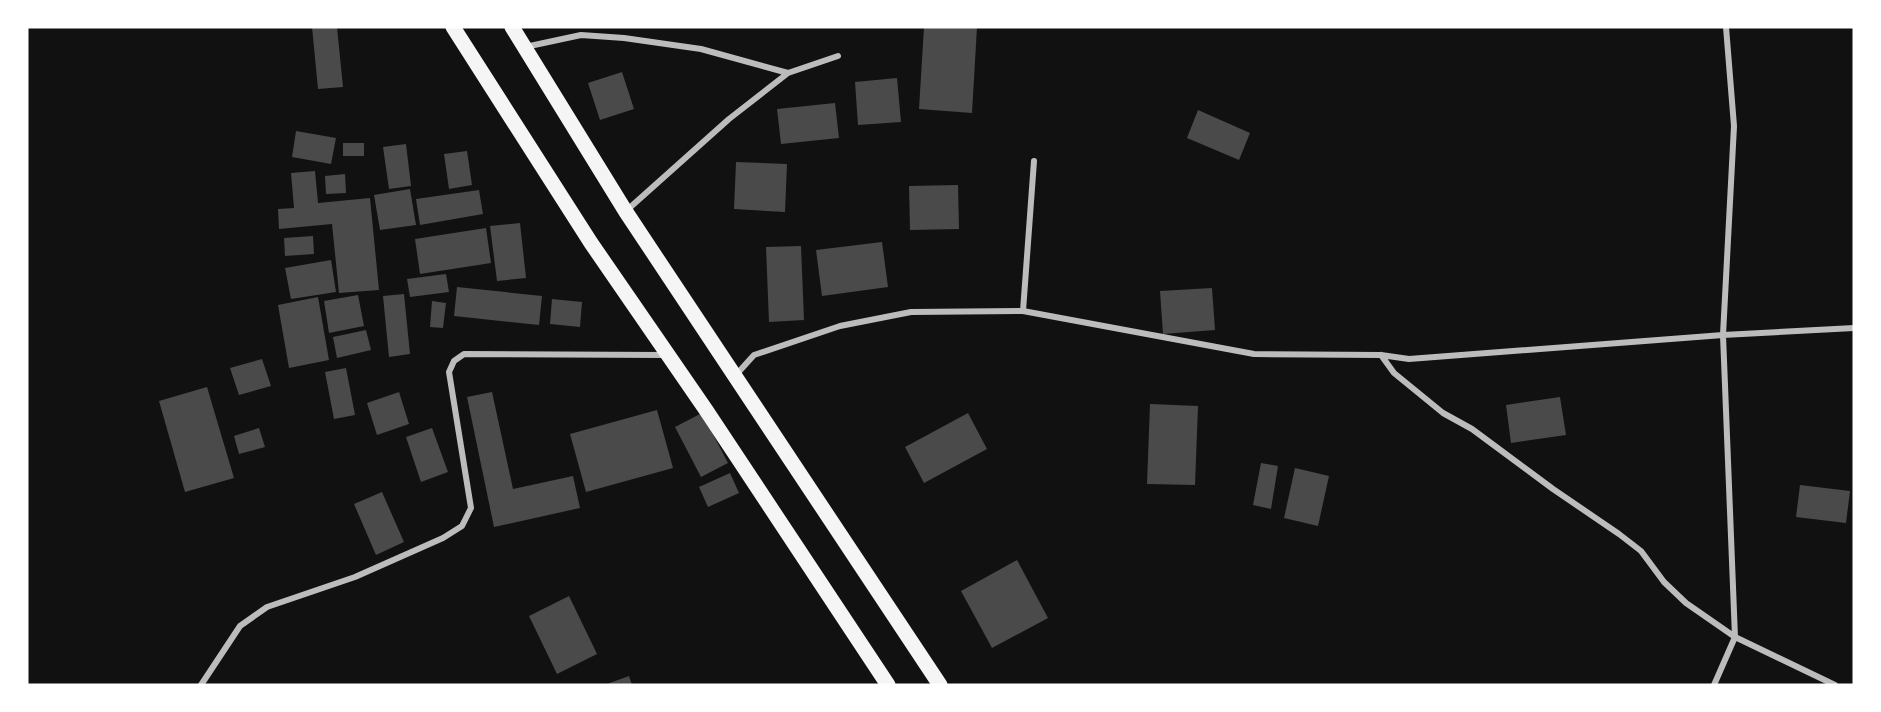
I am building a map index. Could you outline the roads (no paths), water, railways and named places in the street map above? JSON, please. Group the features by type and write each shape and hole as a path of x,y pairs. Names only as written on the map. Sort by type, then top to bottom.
{"main road":[{"path":"453,27 591,243 669,355 888,685"},
{"path":"512,27 626,212 940,685"}],"street":[{"path":"1714,685 1735,637 1723,334 1734,126 1726,27"},
{"path":"525,47 581,35 624,38 701,49 788,73"},
{"path":"626,212 729,119 788,73 838,56"},
{"path":"1023,311 1034,161"},
{"path":"734,377 754,356 840,326 910,312 1023,311 1254,354 1381,355 1409,359 1723,334 1854,328"},
{"path":"201,685 240,626 267,607 356,577 443,538 462,526 471,508 449,372 453,361 464,354 669,355"},
{"path":"1381,355 1394,373 1443,413 1472,429 1641,551 1664,582 1686,603 1735,637 1835,685"}]}
